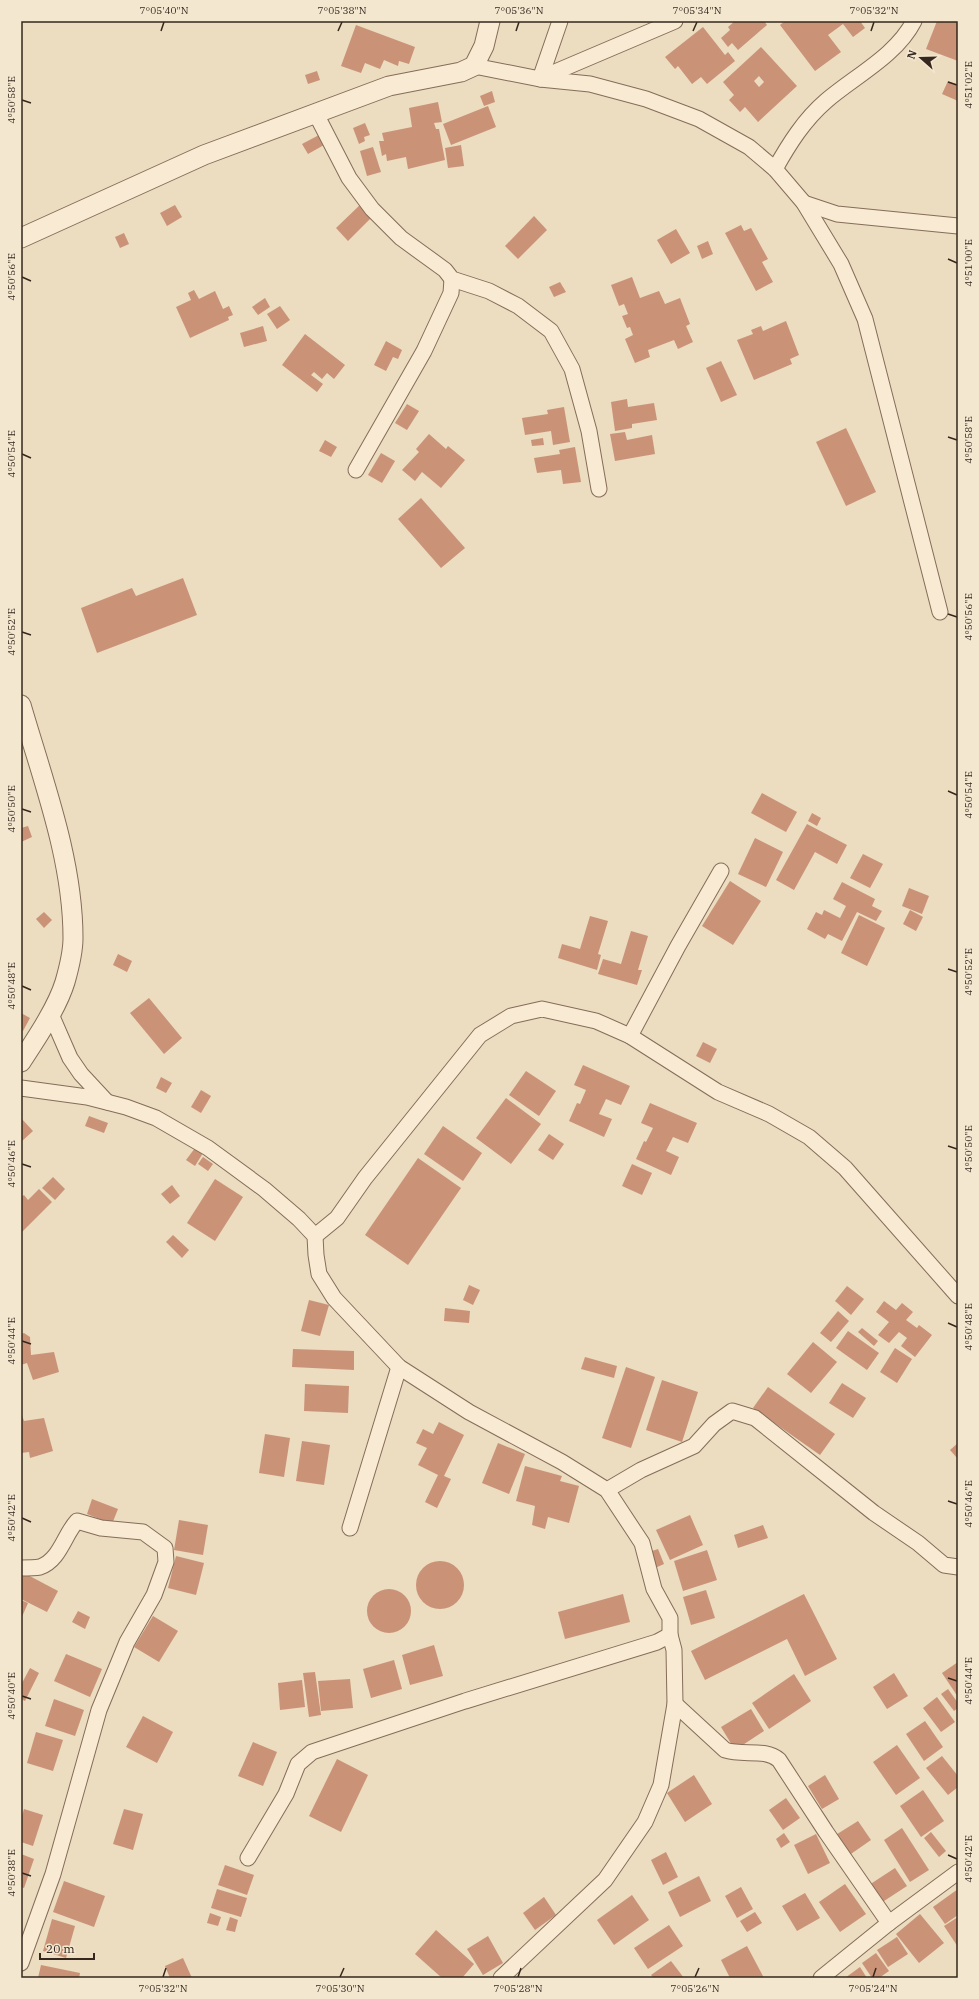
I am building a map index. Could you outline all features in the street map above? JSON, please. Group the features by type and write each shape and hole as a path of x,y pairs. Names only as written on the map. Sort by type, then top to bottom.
{"street":[{"path":"474,66 484,46 490,21"},
{"path":"540,79 560,21"},
{"path":"540,79 676,21"},
{"path":"775,169 794,136 825,101 884,55 908,32 914,21"},
{"path":"21,238 204,155 389,86 461,72 474,66 540,79 590,84 646,99 699,118 749,147 775,169 804,203 841,264 866,320 940,612"},
{"path":"316,114 349,178 372,209 401,238 445,270 452,280 489,291 518,306 551,331 572,369 589,431 599,489"},
{"path":"804,203 837,214 958,226"},
{"path":"356,470 424,351 451,293 452,280"},
{"path":"21,706 58,831 70,884 74,939 64,984 50,1012 21,1062"},
{"path":"630,1036 678,946 721,871"},
{"path":"315,1236 337,1218 365,1178 480,1035 511,1016 542,1009 596,1021 630,1036 718,1092 769,1114 809,1137 845,1168 958,1296"},
{"path":"50,1012 70,1058 107,1102"},
{"path":"21,1088 88,1097 156,1118 208,1148 264,1189 299,1219 315,1236 319,1274 334,1298 399,1367 469,1412 562,1462 607,1490 642,1543 654,1589 670,1618 670,1635 674,1650 675,1704 661,1785 645,1822 605,1880 500,1978"},
{"path":"350,1528 399,1367"},
{"path":"607,1490 641,1470 694,1446 714,1424 732,1411 755,1418 874,1513 918,1543 944,1565 958,1567"},
{"path":"21,1568 40,1566 54,1558 71,1528 77,1521 102,1528 142,1532 165,1548 166,1562 154,1595 127,1642 99,1710 53,1874 21,1963"},
{"path":"248,1858 286,1794 298,1764 312,1752 465,1701 657,1642 670,1635"},
{"path":"675,1704 725,1750 735,1753 766,1753 773,1755 779,1760 826,1832 889,1923"},
{"path":"821,1978 889,1923 958,1872"}],"building":[{"path":"735,21 764,21 767,25 738,50 732,43 728,47 721,38 730,30 728,27"},
{"path":"785,21 860,21 865,28 853,37 843,24 828,35 841,52 815,71 780,25"},
{"path":"937,21 958,22 958,61 926,49"},
{"path":"356,25 415,47 409,64 399,61 398,66 384,60 380,69 365,63 361,73 341,66"},
{"path":"703,27 725,55 728,52 735,61 707,84 701,77 692,84 678,66 675,69 665,57"},
{"path":"761,47 797,86 758,122 745,107 740,112 729,100 734,95 723,82","holes":["759,76 764,82 759,87 754,81"]},
{"path":"317,71 320,80 308,84 305,75"},
{"path":"948,81 958,85 958,101 942,94"},
{"path":"492,91 495,102 484,106 480,96"},
{"path":"438,102 442,122 434,123 436,129 439,129 445,160 408,169 406,157 387,161 386,154 382,156 379,141 384,141 382,133 412,127 409,108"},
{"path":"488,106 496,127 451,145 443,124"},
{"path":"365,123 370,135 364,137 365,141 359,144 353,128"},
{"path":"319,135 324,145 308,154 302,144"},
{"path":"461,145 464,166 448,168 445,148"},
{"path":"373,147 381,172 367,176 360,151"},
{"path":"362,203 374,215 348,241 336,228"},
{"path":"175,205 182,217 167,226 160,213"},
{"path":"534,216 547,230 518,259 505,246"},
{"path":"741,225 744,231 751,228 768,259 762,262 773,282 756,291 725,233"},
{"path":"676,229 690,253 671,264 657,240"},
{"path":"124,233 129,244 120,248 115,237"},
{"path":"708,241 713,254 702,259 697,246"},
{"path":"632,277 640,298 659,291 665,304 680,298 690,324 686,326 693,342 678,349 674,340 648,350 650,357 635,363 625,339 633,335 630,327 627,328 622,316 628,314 624,304 619,306 611,285"},
{"path":"560,282 566,292 554,297 549,287"},
{"path":"194,290 199,299 215,291 223,309 229,306 233,315 228,317 229,320 190,338 176,307 191,300 188,293"},
{"path":"265,298 270,307 258,315 252,307"},
{"path":"280,306 290,320 277,329 267,314"},
{"path":"786,321 799,355 790,359 792,364 754,380 737,340 753,334 751,330 761,326 763,331"},
{"path":"263,326 267,341 244,347 240,333"},
{"path":"305,334 345,365 334,379 327,373 322,379 314,372 311,375 323,384 317,392 282,365"},
{"path":"386,341 402,350 398,359 393,357 386,371 374,365"},
{"path":"721,361 737,395 721,402 706,368"},
{"path":"627,399 628,407 654,403 657,420 632,424 632,428 615,431 611,402"},
{"path":"407,404 419,411 407,430 395,423"},
{"path":"564,407 570,442 553,445 551,431 525,435 522,418 548,414 547,410"},
{"path":"846,428 876,492 846,506 816,442"},
{"path":"625,432 627,440 652,435 655,454 615,461 610,434"},
{"path":"429,434 446,449 448,446 465,460 441,488 422,472 415,481 402,470 419,452 416,449"},
{"path":"543,438 544,445 532,446 531,440"},
{"path":"325,440 337,447 331,457 319,451"},
{"path":"575,447 581,482 563,484 561,470 537,473 534,458 560,454 559,450"},
{"path":"381,453 395,461 382,483 368,475"},
{"path":"421,498 465,548 441,568 398,519"},
{"path":"183,578 197,615 97,653 81,608 132,588 136,596"},
{"path":"762,793 797,812 786,832 751,813"},
{"path":"812,813 821,818 817,826 808,821"},
{"path":"807,824 847,845 837,864 815,852 794,890 776,880"},
{"path":"28,826 32,837 21,842 21,828"},
{"path":"755,838 783,852 766,887 738,874"},
{"path":"863,854 883,864 870,888 850,878"},
{"path":"730,881 761,901 733,945 702,926"},
{"path":"842,882 875,899 872,906 882,911 876,921 857,912 842,941 828,934 825,939 807,929 816,912 822,915 824,910 840,918 846,906 833,899"},
{"path":"909,888 929,896 922,914 902,906"},
{"path":"910,910 923,917 916,931 903,924"},
{"path":"44,912 52,920 44,928 36,919"},
{"path":"859,915 885,928 867,966 841,953"},
{"path":"590,916 608,921 598,954 601,955 597,970 558,958 562,944 580,949"},
{"path":"631,931 648,936 638,970 642,970 637,985 598,974 603,959 621,964"},
{"path":"118,954 132,961 127,972 113,965"},
{"path":"149,998 182,1038 164,1054 130,1013"},
{"path":"21,1013 30,1018 23,1031 21,1030"},
{"path":"703,1042 717,1049 710,1063 696,1056"},
{"path":"583,1065 630,1086 621,1105 606,1099 599,1114 612,1119 604,1137 569,1121 577,1103 580,1104 586,1090 574,1085"},
{"path":"526,1071 556,1091 539,1116 509,1095"},
{"path":"161,1077 172,1083 166,1093 156,1088"},
{"path":"201,1090 211,1096 201,1113 191,1107"},
{"path":"506,1098 541,1124 511,1164 476,1138"},
{"path":"650,1103 697,1123 688,1143 673,1137 666,1151 679,1157 671,1175 636,1159 644,1141 646,1142 653,1128 641,1123"},
{"path":"89,1116 108,1123 104,1133 85,1126"},
{"path":"21,1118 33,1131 21,1142"},
{"path":"443,1126 482,1153 463,1181 424,1154"},
{"path":"549,1134 564,1144 553,1160 538,1150"},
{"path":"195,1148 203,1153 195,1166 186,1160"},
{"path":"203,1157 213,1164 208,1171 198,1164"},
{"path":"418,1158 461,1188 408,1265 365,1235"},
{"path":"632,1164 652,1173 642,1195 622,1186"},
{"path":"53,1177 65,1189 55,1200 42,1188"},
{"path":"215,1179 243,1197 215,1241 187,1223"},
{"path":"172,1185 180,1196 170,1204 161,1194"},
{"path":"39,1189 52,1202 22,1232 21,1197 24,1195 28,1200"},
{"path":"173,1235 189,1250 182,1258 166,1242"},
{"path":"469,1285 480,1290 473,1305 463,1300"},
{"path":"847,1286 864,1299 851,1315 835,1301"},
{"path":"309,1300 329,1305 320,1336 301,1331"},
{"path":"884,1301 896,1310 902,1303 913,1312 906,1320 917,1328 919,1325 932,1335 915,1357 901,1346 907,1338 899,1332 889,1343 878,1335 889,1322 876,1312"},
{"path":"445,1308 470,1311 469,1323 444,1321"},
{"path":"838,1311 849,1321 831,1342 820,1333"},
{"path":"862,1328 878,1341 874,1346 858,1332"},
{"path":"848,1331 879,1353 867,1370 836,1348"},
{"path":"24,1333 30,1337 31,1355 54,1352 59,1372 33,1380 27,1363 21,1365 21,1334"},
{"path":"813,1342 837,1362 811,1393 787,1374"},
{"path":"895,1348 912,1359 897,1383 880,1372"},
{"path":"293,1349 354,1351 354,1370 292,1367"},
{"path":"585,1357 617,1366 614,1378 581,1369"},
{"path":"626,1367 655,1377 631,1448 602,1438"},
{"path":"662,1380 698,1392 682,1442 646,1430"},
{"path":"842,1383 866,1398 853,1418 829,1403"},
{"path":"305,1384 349,1386 348,1413 304,1411"},
{"path":"768,1387 835,1434 820,1455 753,1408"},
{"path":"21,1413 24,1421 44,1418 53,1451 30,1458 29,1452 21,1453"},
{"path":"439,1422 464,1435 444,1476 451,1479 437,1508 425,1502 438,1475 418,1465 427,1448 416,1443 423,1429 433,1434"},
{"path":"265,1434 290,1438 284,1477 259,1473"},
{"path":"302,1441 330,1445 324,1485 296,1481"},
{"path":"498,1443 525,1454 509,1494 482,1483"},
{"path":"958,1443 958,1459 950,1450"},
{"path":"525,1466 562,1476 560,1481 579,1486 569,1523 548,1517 545,1529 532,1525 535,1506 516,1501"},
{"path":"92,1499 118,1509 112,1524 87,1514"},
{"path":"690,1515 703,1545 670,1560 656,1530"},
{"path":"179,1520 208,1525 203,1555 174,1550"},
{"path":"763,1525 768,1538 738,1548 734,1535"},
{"path":"658,1549 664,1564 655,1568 649,1552"},
{"path":"707,1550 717,1580 683,1591 674,1561"},
{"path":"176,1556 204,1563 196,1595 168,1588"},
{"path":"435,1561 445,1561 457,1568 464,1580 464,1590 457,1602 445,1609 435,1609 427,1605 420,1598 416,1590 416,1580 420,1572 427,1565"},
{"path":"24,1573 58,1591 47,1612 21,1599 21,1580"},
{"path":"389,1589 401,1593 407,1599 411,1611 407,1623 401,1629 389,1633 377,1629 371,1623 367,1611 371,1599 377,1593"},
{"path":"706,1590 715,1618 691,1625 683,1597"},
{"path":"623,1594 630,1622 565,1639 558,1612"},
{"path":"804,1594 837,1659 805,1676 787,1639 705,1680 691,1651"},
{"path":"21,1600 28,1603 21,1619"},
{"path":"78,1611 90,1617 85,1629 72,1622"},
{"path":"153,1616 178,1631 159,1662 134,1647"},
{"path":"434,1645 443,1676 410,1685 402,1655"},
{"path":"66,1654 102,1669 90,1697 54,1681"},
{"path":"394,1660 402,1689 371,1698 363,1669"},
{"path":"958,1662 958,1697 942,1673"},
{"path":"30,1668 39,1673 25,1701 21,1699 21,1685"},
{"path":"315,1672 321,1715 309,1717 303,1673"},
{"path":"894,1673 908,1696 887,1709 873,1687"},
{"path":"794,1674 811,1701 769,1729 752,1703"},
{"path":"350,1679 353,1708 321,1711 318,1681"},
{"path":"302,1680 305,1707 280,1710 278,1683"},
{"path":"948,1689 958,1703 958,1708 954,1711 941,1694"},
{"path":"937,1697 955,1722 941,1732 923,1708"},
{"path":"54,1699 84,1710 75,1736 45,1726"},
{"path":"751,1709 764,1731 735,1750 721,1727"},
{"path":"143,1716 173,1732 157,1763 126,1747"},
{"path":"925,1721 943,1747 924,1761 906,1734"},
{"path":"36,1732 63,1740 53,1771 27,1763"},
{"path":"253,1742 277,1752 263,1786 238,1776"},
{"path":"897,1745 920,1778 896,1795 873,1762"},
{"path":"942,1756 958,1776 958,1787 948,1795 926,1768"},
{"path":"337,1759 368,1775 341,1832 309,1816"},
{"path":"694,1775 712,1804 685,1822 667,1793"},
{"path":"825,1775 839,1799 822,1809 808,1786"},
{"path":"923,1790 944,1821 921,1837 900,1806"},
{"path":"786,1798 800,1818 783,1830 769,1810"},
{"path":"24,1809 43,1815 33,1846 21,1842 21,1819"},
{"path":"124,1809 143,1814 133,1850 113,1844"},
{"path":"858,1821 871,1840 848,1856 834,1836"},
{"path":"902,1828 929,1870 910,1882 884,1840"},
{"path":"931,1832 946,1851 939,1857 924,1838"},
{"path":"784,1833 790,1842 781,1848 776,1839"},
{"path":"816,1834 830,1863 808,1874 794,1845"},
{"path":"666,1852 678,1877 663,1885 651,1860"},
{"path":"21,1854 34,1859 24,1888 21,1887"},
{"path":"225,1865 254,1875 247,1895 218,1885"},
{"path":"895,1868 907,1886 881,1903 869,1885"},
{"path":"699,1876 711,1901 680,1917 668,1892"},
{"path":"64,1881 105,1896 94,1927 53,1912"},
{"path":"845,1884 866,1914 840,1932 819,1902"},
{"path":"741,1887 753,1909 737,1918 725,1896"},
{"path":"217,1889 247,1898 241,1917 211,1908"},
{"path":"958,1889 958,1915 945,1924 933,1907"},
{"path":"805,1893 820,1918 797,1931 782,1906"},
{"path":"632,1895 649,1920 614,1945 597,1920"},
{"path":"544,1897 556,1915 535,1930 523,1913"},
{"path":"755,1912 762,1923 747,1932 740,1921"},
{"path":"210,1913 221,1917 218,1926 207,1923"},
{"path":"920,1914 944,1943 919,1963 896,1934"},
{"path":"230,1917 238,1920 235,1932 226,1930"},
{"path":"958,1917 958,1947 944,1926"},
{"path":"52,1919 75,1926 66,1958 43,1951"},
{"path":"669,1925 683,1946 648,1969 634,1948"},
{"path":"436,1930 474,1964 462,1978 442,1978 415,1954"},
{"path":"488,1936 503,1963 483,1975 467,1949"},
{"path":"897,1937 908,1954 888,1967 877,1950"},
{"path":"747,1946 764,1978 730,1978 721,1960"},
{"path":"876,1953 889,1971 879,1978 872,1978 862,1963"},
{"path":"183,1958 192,1978 170,1978 165,1966"},
{"path":"671,1961 684,1978 654,1978 651,1975"},
{"path":"41,1965 80,1973 79,1978 38,1978"},
{"path":"860,1967 867,1978 845,1978"}]}
